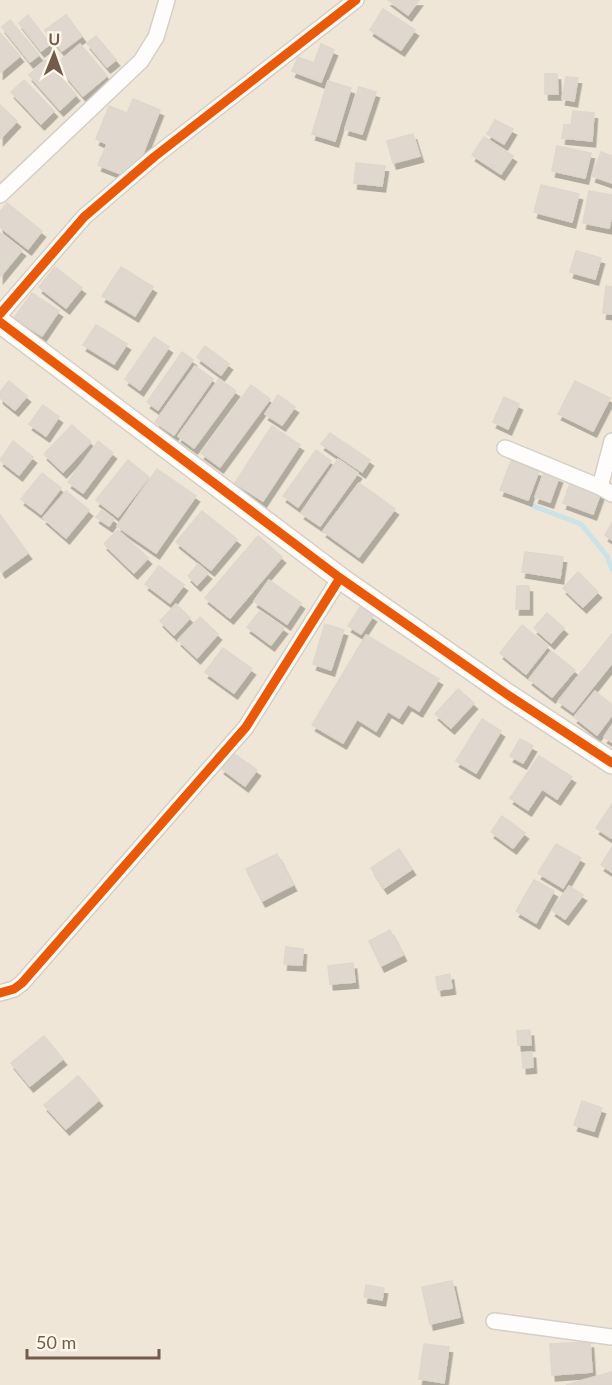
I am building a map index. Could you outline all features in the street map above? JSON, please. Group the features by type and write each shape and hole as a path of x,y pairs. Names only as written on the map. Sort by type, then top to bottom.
{"street":[{"path":"0,195 141,61 156,37 167,0"},
{"path":"0,314 84,217 154,157 356,0"},
{"path":"0,322 340,578 508,695 612,763"},
{"path":"505,448 606,491 612,441"},
{"path":"0,993 22,983 246,727 340,578"},
{"path":"494,1321 612,1337"}],"shaded area":[{"path":"0,0 612,0 612,1385 0,1385"}],"building":[{"path":"388,0 419,0 408,15"},
{"path":"383,9 415,30 401,50 370,30"},
{"path":"28,15 50,44 41,51 19,23"},
{"path":"66,15 82,36 62,51 45,30"},
{"path":"10,20 39,55 30,62 2,27"},
{"path":"0,33 20,56 0,73"},
{"path":"96,36 116,60 107,67 87,43"},
{"path":"80,44 107,76 83,96 56,64"},
{"path":"321,44 334,50 321,82 292,71 298,57 314,63"},
{"path":"45,60 76,95 60,110 29,75"},
{"path":"545,74 557,74 558,94 545,94"},
{"path":"566,77 578,78 574,101 562,99"},
{"path":"24,80 54,111 41,124 11,92"},
{"path":"328,81 351,88 335,141 312,134"},
{"path":"359,87 376,92 362,134 345,129"},
{"path":"133,99 160,110 137,169 130,166 126,176 98,165 107,144 96,139 109,106 127,113"},
{"path":"0,105 17,121 0,139"},
{"path":"573,111 594,113 592,141 562,138 564,125 571,125"},
{"path":"495,120 513,129 504,144 487,134"},
{"path":"413,134 420,156 393,163 387,141"},
{"path":"484,137 513,156 501,174 472,155"},
{"path":"557,146 591,153 585,178 552,171"},
{"path":"601,152 612,156 612,183 592,176"},
{"path":"356,163 385,166 382,186 354,183"},
{"path":"541,185 579,194 572,222 534,212"},
{"path":"589,191 612,195 609,228 583,223"},
{"path":"7,203 42,231 28,249 0,227 0,212"},
{"path":"0,233 22,250 0,277"},
{"path":"576,251 601,258 595,279 570,272"},
{"path":"55,267 82,288 66,308 39,287"},
{"path":"121,267 153,287 135,316 102,296"},
{"path":"606,286 612,287 612,314 603,313"},
{"path":"32,293 59,311 42,336 14,318"},
{"path":"96,325 127,344 114,364 83,345"},
{"path":"154,337 169,347 140,390 125,379"},
{"path":"205,346 229,364 221,375 197,357"},
{"path":"182,352 193,360 158,410 147,402"},
{"path":"195,366 213,379 174,435 155,422"},
{"path":"219,379 236,391 194,448 178,436"},
{"path":"9,381 27,396 15,410 0,398 0,392"},
{"path":"575,381 610,398 593,431 558,414"},
{"path":"251,385 270,399 220,467 201,453"},
{"path":"278,395 295,407 282,425 265,414"},
{"path":"504,397 519,404 508,429 493,422"},
{"path":"43,405 59,417 46,436 29,424"},
{"path":"72,425 91,442 63,472 44,454"},
{"path":"272,426 300,445 263,501 235,483"},
{"path":"330,433 370,460 362,472 321,444"},
{"path":"13,441 33,457 19,475 0,460"},
{"path":"98,441 113,453 83,493 68,482"},
{"path":"316,450 331,461 298,507 283,496"},
{"path":"338,459 358,473 320,526 301,513"},
{"path":"128,460 149,477 118,517 96,500"},
{"path":"511,461 539,471 528,500 500,490"},
{"path":"157,469 196,496 156,553 117,526"},
{"path":"544,472 559,477 550,502 535,497"},
{"path":"42,473 61,488 41,514 21,499"},
{"path":"571,481 601,492 593,514 563,503"},
{"path":"359,483 395,509 359,557 323,531"},
{"path":"66,491 89,510 66,538 43,518"},
{"path":"102,510 114,519 109,526 96,517"},
{"path":"202,511 237,539 211,570 176,542"},
{"path":"0,515 28,553 2,572 0,569"},
{"path":"612,523 612,540 605,535"},
{"path":"118,530 148,558 134,573 104,544"},
{"path":"258,536 282,557 230,618 205,598"},
{"path":"525,552 563,557 560,578 522,572"},
{"path":"198,564 208,573 197,585 188,576"},
{"path":"159,566 184,585 170,603 145,584"},
{"path":"578,572 598,592 583,607 563,588"},
{"path":"269,580 301,603 287,624 254,601"},
{"path":"517,586 529,586 529,609 516,609"},
{"path":"176,604 190,618 174,635 160,621"},
{"path":"360,607 373,616 361,634 348,626"},
{"path":"260,611 284,628 271,645 247,627"},
{"path":"547,613 564,628 551,643 534,628"},
{"path":"200,617 218,634 197,658 178,640"},
{"path":"325,624 344,630 331,670 313,664"},
{"path":"522,625 548,646 526,674 500,653"},
{"path":"612,634 612,663 573,712 558,701"},
{"path":"366,635 439,679 419,711 408,704 399,718 388,711 376,731 357,719 343,743 312,725"},
{"path":"223,648 252,669 234,693 205,672"},
{"path":"551,651 575,670 552,697 529,679"},
{"path":"458,689 474,703 451,728 435,714"},
{"path":"595,691 612,705 612,715 597,735 574,717"},
{"path":"482,719 501,731 476,773 456,761"},
{"path":"612,725 612,742 604,737"},
{"path":"520,739 533,746 523,763 510,756"},
{"path":"233,753 257,770 245,786 221,768"},
{"path":"539,756 572,777 557,799 542,789 528,810 510,798"},
{"path":"612,804 612,837 611,838 596,828"},
{"path":"502,816 525,833 513,848 491,832"},
{"path":"556,844 581,858 563,888 538,873"},
{"path":"612,847 612,872 601,865"},
{"path":"399,849 412,869 384,888 371,868"},
{"path":"277,854 293,885 262,901 246,869"},
{"path":"534,880 554,891 536,923 516,911"},
{"path":"569,886 583,895 565,919 552,910"},
{"path":"390,930 403,955 381,966 369,941"},
{"path":"286,947 303,949 302,965 284,964"},
{"path":"353,963 355,982 330,984 328,966"},
{"path":"450,974 452,988 438,990 436,977"},
{"path":"530,1030 531,1045 518,1045 517,1031"},
{"path":"44,1036 63,1059 30,1086 11,1063"},
{"path":"532,1052 533,1067 523,1068 522,1053"},
{"path":"78,1076 99,1100 66,1129 44,1105"},
{"path":"582,1101 602,1108 594,1131 574,1125"},
{"path":"452,1281 460,1317 430,1324 422,1287"},
{"path":"366,1285 384,1288 382,1300 364,1297"},
{"path":"590,1342 592,1372 552,1375 550,1344"},
{"path":"424,1344 449,1347 444,1383 419,1379"},
{"path":"612,1372 612,1385 566,1385"}],"waterway":[{"path":"533,506 581,524 607,556 612,569"}],"cycle path":[{"path":"0,314 84,217 154,157 356,0"},
{"path":"0,322 340,578 508,695 612,763"},
{"path":"0,993 14,989 22,983 246,727 340,578"}]}
